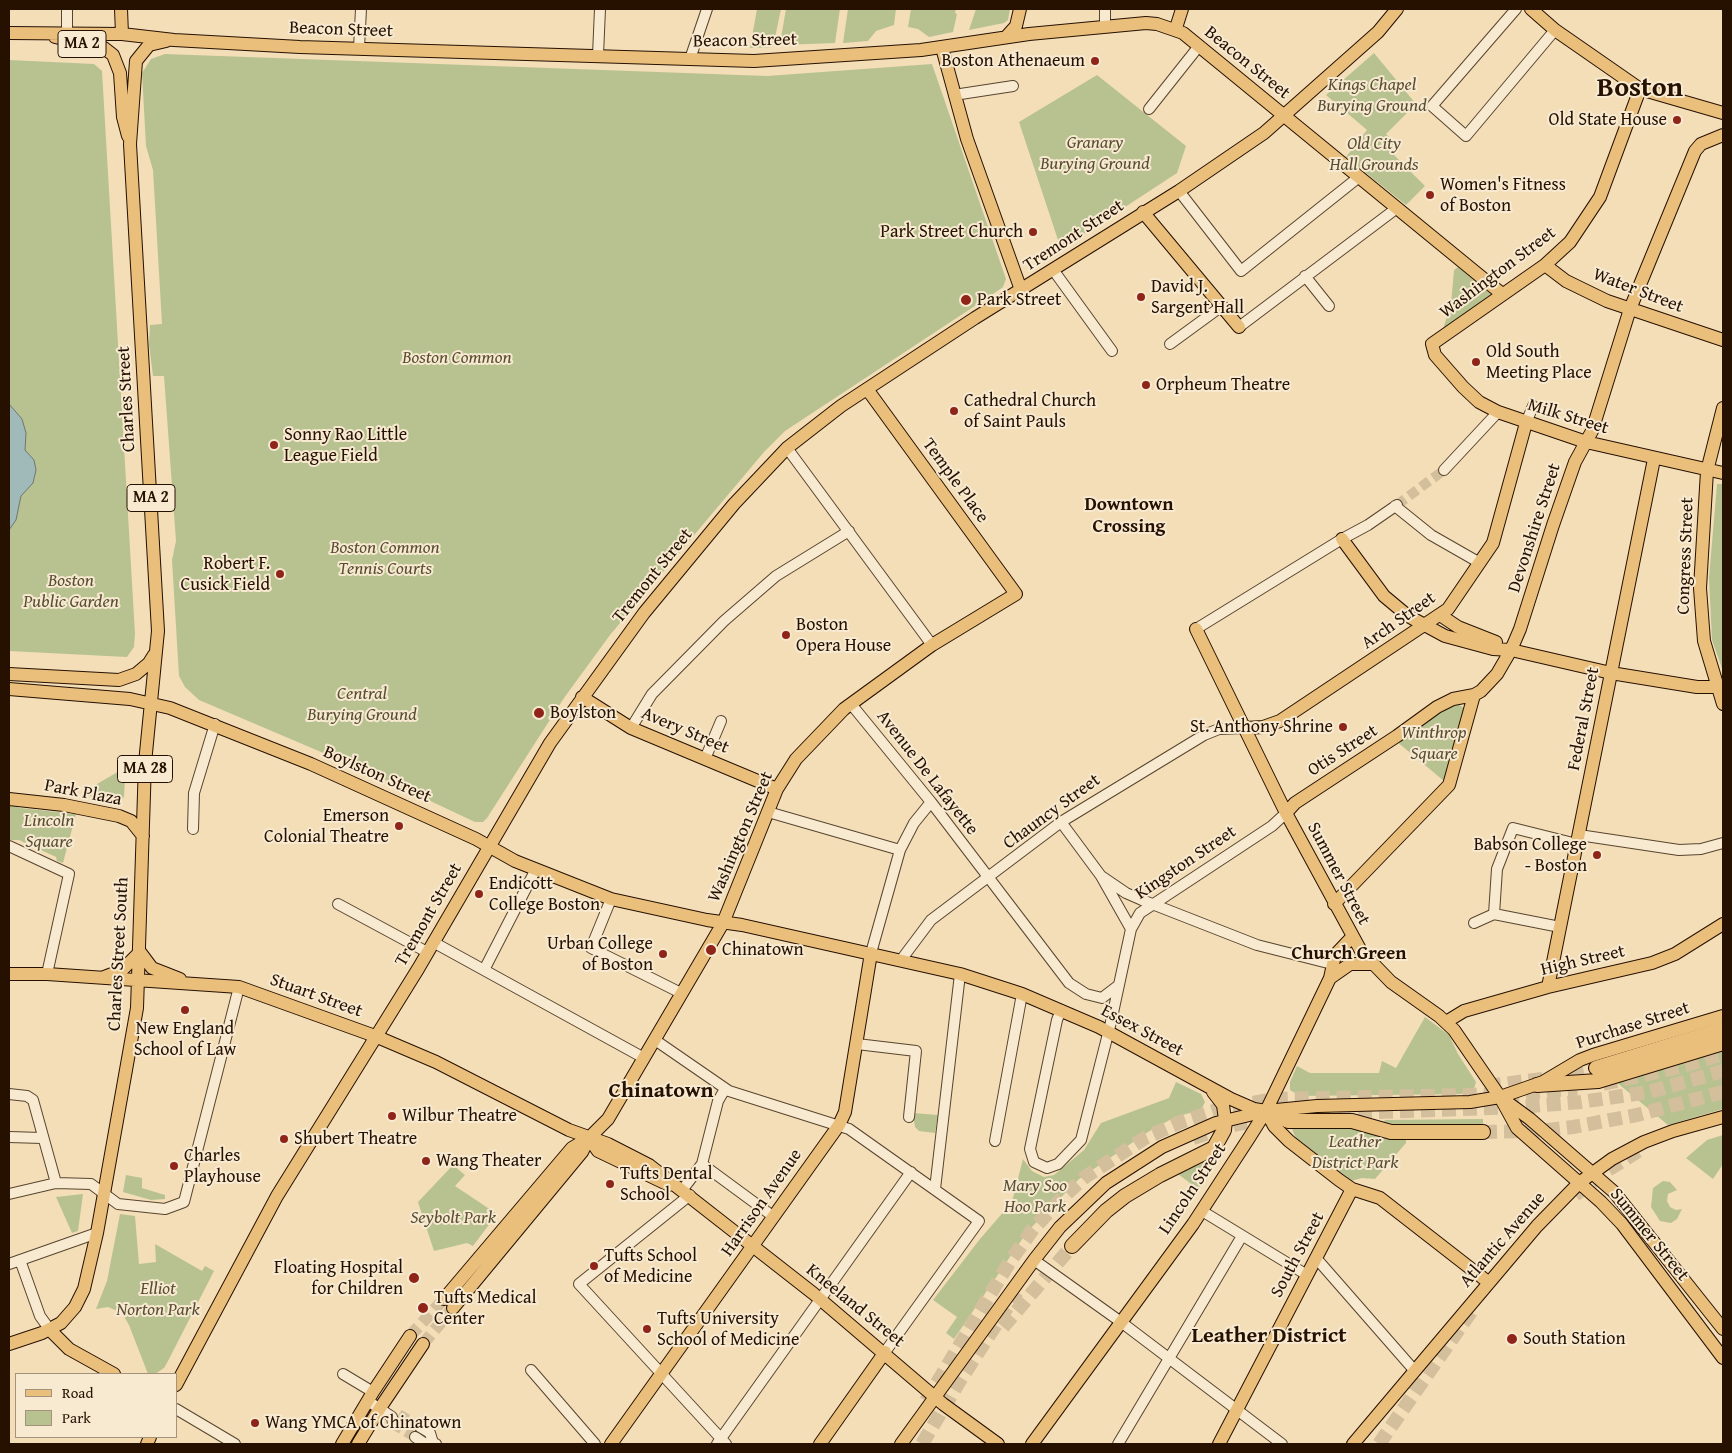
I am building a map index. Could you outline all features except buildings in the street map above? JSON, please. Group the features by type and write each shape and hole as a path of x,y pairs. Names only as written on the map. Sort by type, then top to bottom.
{"highway":[{"path":"1596,1068 1723,1029"},
{"path":"1536,1085 1598,1081 1723,1043"},
{"path":"1266,1111 1288,1121 1352,1121 1391,1132 1483,1132"},
{"path":"1072,1246 1125,1196 1160,1175 1214,1148 1224,1130 1226,1120"}],"main road":[{"path":"121,9 122,34"},
{"path":"1007,36 1016,26 1020,9"},
{"path":"1176,28 1182,9"},
{"name":"Tremont Street","path":"178,1381 277,1196 375,1036 387,1020 550,743 582,697 656,600 734,504 787,448 841,406 1021,290 1054,271 1143,212 1179,191 1264,133 1309,91 1378,32 1397,9"},
{"path":"1531,9 1555,30 1640,89 1723,113"},
{"name":"Beacon Street","path":"9,33 42,34 67,32 122,34 174,40 359,48 754,61 942,48 1007,36 1146,23 1176,28 1502,294"},
{"name":"Beacon Street","path":"42,34 104,48 116,61"},
{"name":"Beacon Street","path":"136,61 149,45 174,40"},
{"path":"942,48 954,95 1021,290"},
{"name":"Charles Street","path":"116,61 120,73 124,117 130,144"},
{"name":"Charles Street","path":"136,61 130,144 158,631 155,652"},
{"name":"Washington Street","path":"1432,344 1544,265 1570,242 1600,197 1640,89"},
{"name":"Devonshire Street","path":"1474,695 1481,691 1497,674 1511,650 1520,629 1570,474 1592,431 1630,309 1695,151 1701,144 1723,135"},
{"path":"1143,212 1239,327"},
{"name":"Water Street","path":"1544,265 1566,281 1607,301 1723,340"},
{"name":"Milk Street","path":"1432,344 1435,355 1463,387 1479,402 1498,412 1586,442 1654,459 1723,473"},
{"name":"Temple Place","path":"867,389 1016,594"},
{"name":"Congress Street","path":"1723,408 1708,471 1701,570 1701,616 1704,641 1720,687 1723,704"},
{"name":"Arch Street","path":"1245,728 1263,728 1280,721 1376,659 1423,624 1440,615 1456,599 1480,563 1497,532 1526,423"},
{"name":"Federal Street","path":"1548,987 1654,459"},
{"path":"1342,539 1384,596 1423,624 1454,639 1493,649 1511,650 1611,673 1720,687"},
{"name":"Washington Street","path":"448,1303 488,1256 572,1148 589,1138 608,1120 723,923 777,789 796,759 851,704 932,646 1016,594"},
{"path":"1440,615 1458,627 1511,650"},
{"name":"Summer Street","path":"1196,629 1286,813 1352,937 1371,964 1391,982 1446,1022 1500,1097 1517,1128 1622,1224 1723,1358"},
{"path":"9,674 119,680 131,677 140,670 155,652"},
{"name":"Charles Street South","path":"50,1330 66,1319 80,1300 88,1280 98,1233 135,1019 140,952 145,763 155,652"},
{"name":"Boylston Street","path":"9,689 111,696 150,703 215,724 382,795 536,870 611,899 723,923"},
{"path":"1334,904 1448,785 1469,718 1474,695"},
{"name":"Otis Street","path":"1286,813 1295,803 1397,736 1437,706 1453,699 1474,695"},
{"name":"Avery Street","path":"582,697 631,728 777,789"},
{"name":"Park Plaza","path":"9,799 64,805 119,816 131,821 143,836"},
{"name":"Essex Street","path":"723,923 871,953 960,974 1022,994 1108,1032 1245,1106 1266,1111"},
{"name":"High Street","path":"1446,1022 1464,1011 1548,987 1652,963 1675,954 1723,924"},
{"name":"Lincoln Street","path":"1032,1444 1202,1211 1266,1111 1330,978 1332,964 1340,948 1352,937"},
{"path":"90,979 117,974 140,952 147,964 157,971 194,984"},
{"name":"Harrison Avenue","path":"611,1444 774,1217 839,1125 846,1112 871,953"},
{"path":"1330,978 1350,964 1371,964"},
{"name":"Stuart Street","path":"9,974 47,974 90,979 239,987 375,1036 436,1062 569,1130 589,1138"},
{"name":"Purchase Street","path":"1266,1111 1316,1106 1470,1102 1500,1097 1536,1085 1588,1058 1723,1016"},
{"path":"1207,1087 1220,1101 1226,1120"},
{"name":"Summer Street","path":"1500,1097 1614,1192 1723,1329"},
{"path":"901,1444 1034,1260 1074,1212 1123,1170 1170,1142 1226,1120 1266,1111 1274,1126 1289,1141 1352,1189 1380,1198 1488,1282"},
{"name":"Atlantic Avenue","path":"1353,1444 1488,1282 1547,1215 1579,1183 1592,1173 1644,1142 1673,1130 1723,1116"},
{"name":"Kneeland Street","path":"589,1138 598,1152 686,1192 821,1299 885,1352 935,1397 998,1444"},
{"name":"South Street","path":"1219,1444 1352,1189"},
{"path":"9,1344 50,1330 69,1349 112,1373"},
{"path":"342,1444 370,1396 410,1336"},
{"path":"358,1444 423,1344"},
{"path":"820,1444 885,1352"}],"street":[{"path":"67,9 67,32"},
{"path":"359,48 360,9"},
{"path":"598,55 600,9"},
{"path":"690,60 707,9"},
{"path":"1105,27 1106,9"},
{"path":"1516,9 1432,106 1466,136 1555,30"},
{"path":"1149,109 1199,46"},
{"path":"954,95 1013,86"},
{"path":"1179,191 1240,271 1359,177"},
{"path":"1239,327 1397,208"},
{"path":"1054,271 1112,351"},
{"path":"1305,276 1329,306"},
{"path":"1170,344 1222,306"},
{"path":"1526,423 1533,406"},
{"path":"1444,470 1498,412"},
{"path":"787,448 932,646"},
{"path":"1196,629 1368,525 1396,506 1431,535 1480,563"},
{"path":"631,728 652,694 724,620 776,576 849,531"},
{"name":"Avenue De Lafayette","path":"851,704 931,802 1075,989 1102,998 1119,985"},
{"path":"706,758 721,721"},
{"path":"193,829 194,793 215,724"},
{"name":"Chauncy Street","path":"901,960 931,920 1061,822 1204,735 1223,729 1245,728"},
{"path":"871,953 900,850 914,823 931,802"},
{"path":"768,812 900,850"},
{"name":"Kingston Street","path":"1061,1010 1057,1020 1030,1150 1034,1162 1044,1168 1055,1166 1080,1144 1131,929 1140,913 1272,826 1286,813"},
{"path":"1061,822 1101,876 1131,929"},
{"path":"1494,914 1497,869 1513,828 1578,839 1678,850 1701,849 1723,844"},
{"path":"9,846 68,874 47,974"},
{"path":"484,970 536,870"},
{"path":"1101,876 1126,893 1257,945 1332,964"},
{"path":"611,899 591,948 681,993"},
{"path":"338,904 484,970 644,1058"},
{"path":"1474,923 1494,914 1560,927"},
{"path":"935,1189 960,974"},
{"path":"9,1194 56,1183 91,1184 118,1204 142,1208 165,1208 184,1202 239,987"},
{"path":"995,1141 1022,994"},
{"path":"655,1040 725,1089 853,1131 979,1221 885,1352"},
{"path":"857,1044 916,1051 910,1117"},
{"path":"725,1089 718,1101 702,1164 686,1192 579,1284 722,1442 911,1172"},
{"path":"9,1094 27,1096 33,1100 56,1183"},
{"path":"9,1137 42,1138"},
{"path":"702,1164 774,1217"},
{"path":"1202,1211 1307,1274"},
{"path":"9,1264 98,1233"},
{"path":"1118,1444 1242,1236"},
{"path":"1316,1258 1414,1370"},
{"path":"20,1260 40,1316 50,1330"},
{"path":"1034,1260 1282,1444"},
{"path":"531,1370 594,1444"},
{"path":"343,1374 370,1396 380,1408 395,1418"},
{"path":"178,1410 235,1444"},
{"path":"415,1437 424,1443 434,1444 430,1433 420,1428"}],"green space":[{"path":"757,9 781,9 773,47 750,48"},
{"path":"786,9 840,9 835,43 783,45 781,38"},
{"path":"848,9 896,9 894,25 876,31 868,41 843,43"},
{"path":"911,9 956,9 955,13 957,14 953,32 929,37 918,29 908,27"},
{"path":"976,9 1010,9 1008,20 1004,23 969,30"},
{"path":"1374,53 1416,104 1386,134 1400,149 1394,155 1425,186 1406,205 1346,157 1367,130 1326,95"},
{"name":"Boston Common","path":"165,54 767,76 932,64 1006,279 1003,287 996,292 785,431 764,452 610,635 564,698 487,818 483,822 475,822 375,775 199,700 185,687 179,676 172,560 176,541 164,376 153,376 149,344 150,325 162,324 153,170 146,146 142,73 151,59"},
{"name":"Boston Public Garden","path":"9,60 94,64 102,71 135,634 134,647 127,657 9,651"},
{"name":"Granary Burying Ground","path":"1097,75 1186,146 1177,173 1061,249 1019,122"},
{"path":"1458,267 1492,295 1443,329 1451,304 1454,270"},
{"path":"1717,484 1723,484 1723,671 1712,640 1709,578"},
{"name":"Winthrop Square","path":"1458,704 1465,709 1444,781 1396,741 1451,706"},
{"path":"121,770 125,779 124,797 121,800 88,796 85,791"},
{"name":"Lincoln Square","path":"12,805 20,808 76,814 63,863 57,861 56,857 19,840 9,840 9,806"},
{"path":"1425,1017 1449,1035 1458,1054 1476,1082 1473,1092 1460,1094 1300,1096 1290,1090 1290,1082 1297,1066 1310,1073 1379,1073 1382,1061 1396,1068"},
{"path":"1723,1049 1723,1109 1668,1125 1615,1081"},
{"name":"Mary Soo Hoo Park","path":"1176,1082 1201,1094 1205,1102 1201,1110 1175,1117 1148,1132 1079,1179 1027,1232 954,1339 946,1333 957,1317 933,1300 980,1239 1012,1202 1023,1159 1032,1171 1044,1177 1054,1175 1084,1150 1101,1123 1169,1098"},
{"path":"913,1113 938,1115 935,1133 919,1131 915,1127"},
{"path":"1483,1119 1483,1125 1413,1126 1383,1123 1385,1120"},
{"name":"Leather District Park","path":"1347,1126 1378,1134 1378,1137 1406,1138 1406,1143 1375,1179 1362,1178 1351,1181 1296,1139 1292,1129"},
{"path":"1723,1135 1723,1164 1713,1179 1686,1158 1707,1140"},
{"path":"1211,1159 1216,1163 1210,1172 1205,1169 1196,1182 1201,1185 1198,1189 1178,1174"},
{"name":"Seybolt Park","path":"453,1165 465,1175 455,1186 497,1214 473,1246 467,1243 434,1251 418,1202"},
{"path":"126,1175 142,1178 142,1188 165,1195 165,1199 151,1200 123,1192"},
{"path":"1663,1181 1670,1182 1677,1190 1668,1194 1667,1201 1670,1207 1676,1210 1682,1209 1677,1219 1671,1223 1660,1221 1651,1207 1653,1188"},
{"path":"83,1194 78,1231 72,1233 56,1197"},
{"name":"Elliot Norton Park","path":"120,1214 135,1216 139,1264 156,1262 155,1244 202,1271 205,1266 214,1271 164,1368 156,1373 148,1373 129,1325 122,1313 108,1307 96,1309 107,1281"}],"water":[{"path":"9,404 22,419 26,433 25,450 34,460 36,470 33,483 21,496 16,520 9,530"}],"tunnel":[{"path":"1397,505 1444,470"},
{"path":"1603,1084 1680,1067 1723,1054"},
{"path":"1487,1086 1557,1077 1596,1068"},
{"path":"1295,1115 1520,1107 1581,1102 1649,1092 1723,1071"},
{"path":"926,1401 1009,1263 1033,1229 1085,1177 1145,1138 1181,1122 1217,1110 1273,1099 1518,1094 1577,1088"},
{"path":"1483,1132 1539,1131 1573,1127 1637,1115 1723,1092"},
{"path":"1193,1138 1234,1125 1269,1118"},
{"path":"1575,1195 1603,1173 1640,1150"},
{"path":"1003,1327 1072,1246"},
{"path":"922,1444 1017,1292"},
{"path":"410,1336 444,1299"},
{"path":"423,1344 453,1308"},
{"path":"1379,1444 1473,1309"},
{"path":"399,1414 420,1427"},
{"path":"393,1424 415,1437"}],"place":[{"name":"Boston Athenaeum","path":"1095,61"},
{"name":"Old State House","path":"1677,120"},
{"name":"Women's Fitness of Boston","path":"1430,195"},
{"name":"Park Street Church","path":"1033,232"},
{"name":"David J. Sargent Hall","path":"1141,297"},
{"name":"Park Street","path":"966,300"},
{"name":"Old South Meeting Place","path":"1476,362"},
{"name":"Orpheum Theatre","path":"1146,385"},
{"name":"Cathedral Church of Saint Pauls","path":"954,411"},
{"name":"Sonny Rao Little League Field","path":"274,445"},
{"name":"Robert F. Cusick Field","path":"280,574"},
{"name":"Boston Opera House","path":"786,635"},
{"name":"Boylston","path":"539,713"},
{"name":"St. Anthony Shrine","path":"1343,727"},
{"name":"Emerson Colonial Theatre","path":"399,826"},
{"name":"Babson College - Boston","path":"1597,855"},
{"name":"Endicott College Boston","path":"479,894"},
{"name":"Chinatown","path":"711,950"},
{"name":"Urban College of Boston","path":"663,954"},
{"name":"New England School of Law","path":"185,1010"},
{"name":"Wilbur Theatre","path":"392,1116"},
{"name":"Shubert Theatre","path":"284,1139"},
{"name":"Wang Theater","path":"426,1161"},
{"name":"Charles Playhouse","path":"174,1166"},
{"name":"Tufts Dental School","path":"610,1184"},
{"name":"Tufts School of Medicine","path":"594,1266"},
{"name":"Floating Hospital for Children","path":"414,1278"},
{"name":"Tufts Medical Center","path":"423,1308"},
{"name":"Tufts University School of Medicine","path":"647,1329"},
{"name":"South Station","path":"1512,1339"},
{"name":"Wang YMCA of Chinatown","path":"255,1423"}],"district":[{"name":"Boston","path":"1640,89"},
{"name":"Downtown Crossing","path":"1129,516"},
{"name":"Church Green","path":"1349,954"},
{"name":"Chinatown","path":"661,1091"},
{"name":"Leather District","path":"1269,1336"}],"park label":[{"name":"Kings Chapel Burying Ground","path":"1372,95"},
{"name":"Old City Hall Grounds","path":"1374,154"},
{"name":"Boston Common Tennis Courts","path":"385,558"},
{"name":"Central Burying Ground","path":"362,704"}]}
